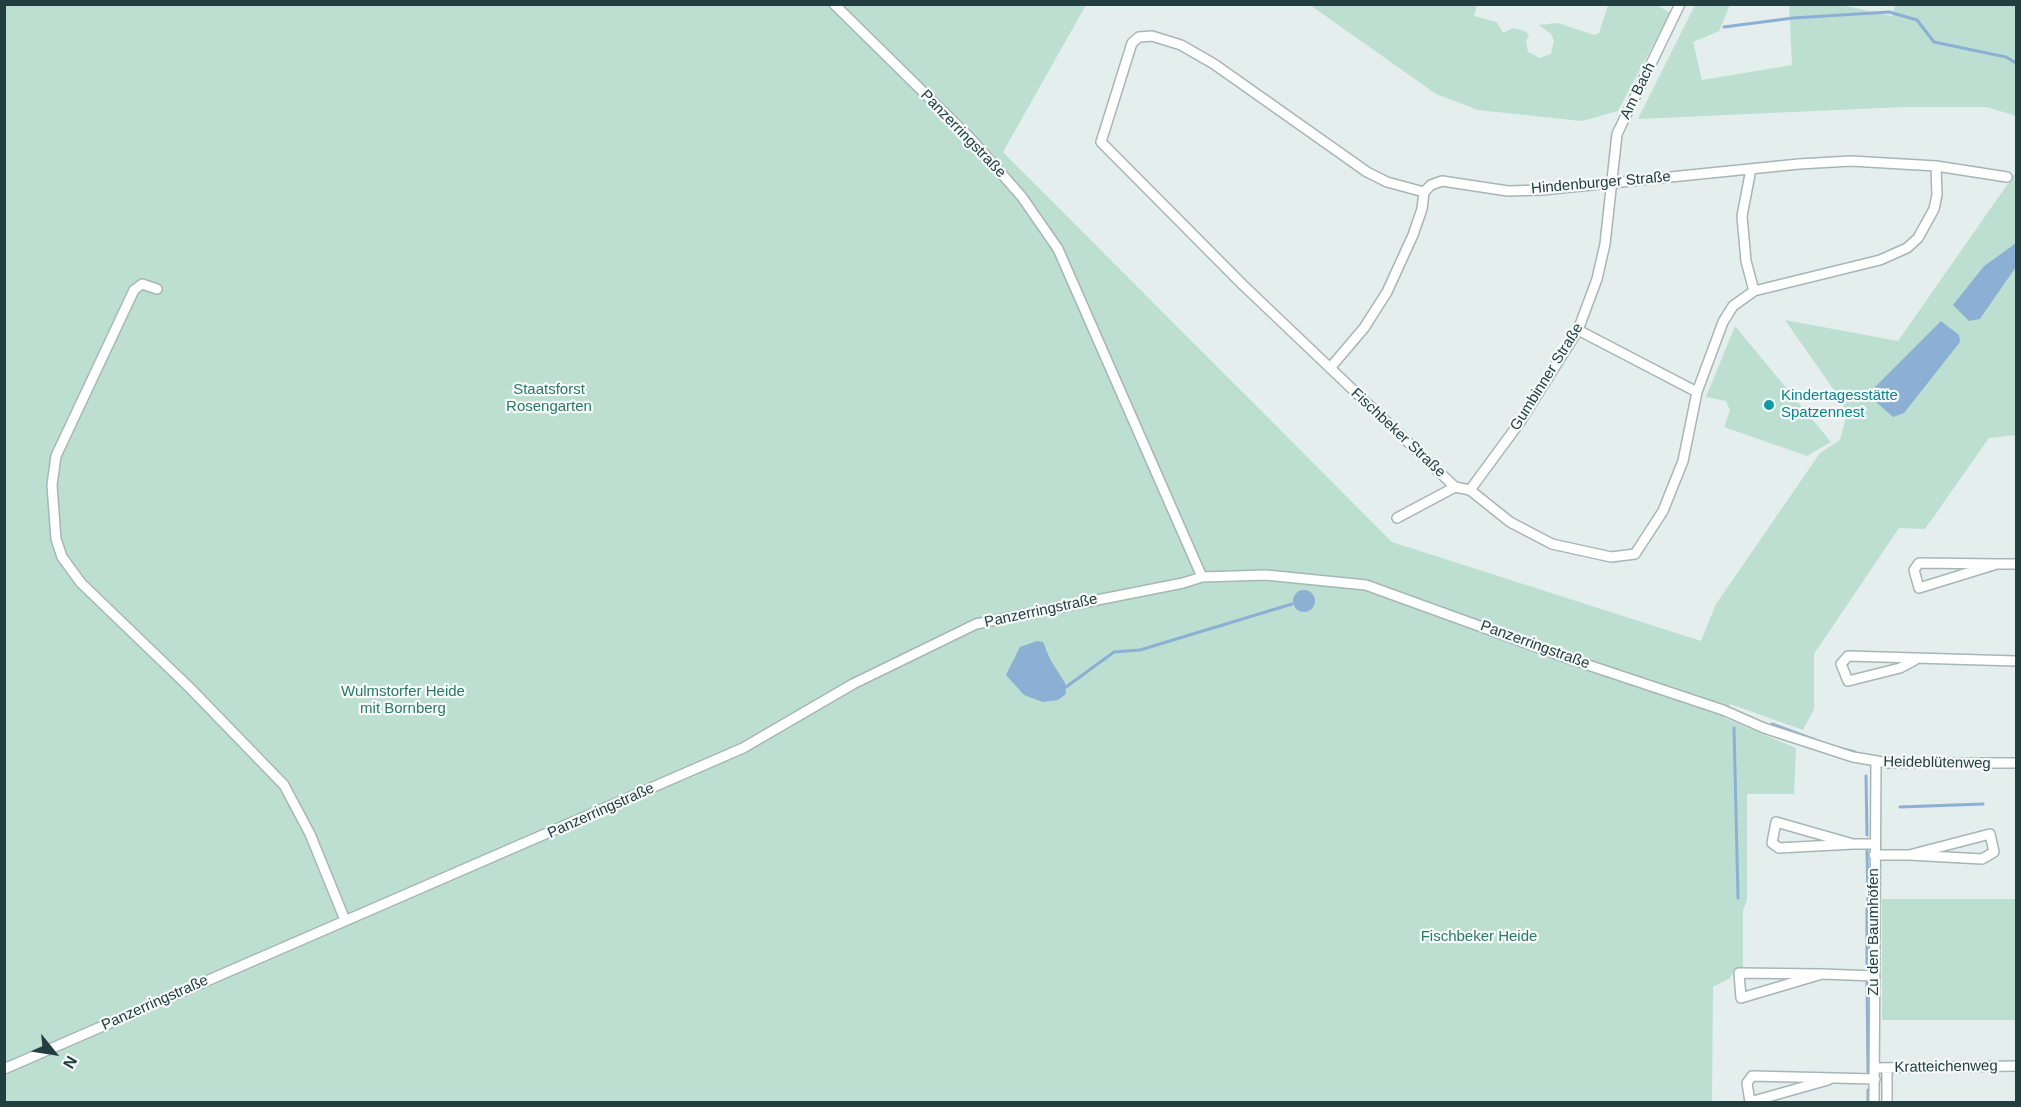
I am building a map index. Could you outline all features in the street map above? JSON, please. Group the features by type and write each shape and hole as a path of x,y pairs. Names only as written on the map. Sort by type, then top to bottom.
{"street":[{"name":"Panzerringstraße","path":"834,4 972,140 1022,197 1058,249 1202,577"},
{"name":"Am Bach","path":"1611,182 1617,134 1680,4"},
{"name":"Fischbeker Straße","path":"1424,192 1387,182 1367,172 1214,64 1181,45 1152,36 1139,37 1132,44 1101,142 1243,285 1455,487 1470,490 1510,522 1552,544 1611,557 1635,554 1663,511 1676,481 1689,437 1697,392"},
{"name":"Hindenburger Straße","path":"1424,192 1431,184 1442,181 1508,191 1593,187 1611,182 1851,162 1936,165 2007,177"},
{"path":"1578,330 1697,392 1723,322 1734,306 1754,291 1880,260 1906,248 1918,238 1934,209 1937,195 1936,165"},
{"path":"1751,169 1742,216 1746,261 1754,291"},
{"name":"Gumbinner Straße","path":"1470,490 1511,436 1578,330 1597,279 1605,244 1611,206 1611,182"},
{"path":"1330,368 1364,328 1387,292 1413,235 1422,209 1424,192"},
{"path":"157,289 142,284 134,290 56,456 51,485 56,539 62,556 81,583 189,687 284,785 310,834 345,920"},
{"path":"1397,518 1455,487"},
{"path":"1997,564 1919,588 1914,570 1919,563 2016,564"},
{"name":"Panzerringstraße","path":"4,1069 743,748 853,684 976,624 1184,583 1202,577 1266,575 1366,585 1570,659 1724,710"},
{"path":"1916,660 1900,668 1848,681 1841,664 1848,656 1916,660 2016,661"},
{"name":"Heideblütenweg","path":"1724,710 1764,728 1823,749 1876,762 2016,763"},
{"name":"Zu den Baumhöfen","path":"1874,1102 1876,762"},
{"path":"1853,844 1776,822 1772,843 1779,848 1874,844"},
{"path":"1874,855 1982,859 1994,852 1990,834 1910,855"},
{"path":"1822,974 1741,998 1739,973 1822,974 1875,976"},
{"name":"Kratteichenweg","path":"1875,1068 2016,1066"},
{"path":"1887,1068 1887,1102"},
{"path":"1828,1080 1750,1102 1747,1083 1752,1076 1828,1080 1875,1079"}],"green space":[{"name":"Wulmstorfer Heide mit Bornberg","path":"4,5 1086,5 1003,152 1392,542 1701,641 1716,604 1820,453 1840,440 1846,417 1843,403 1785,320 1898,341 2016,172 2016,243 1984,266 1980,319 2016,267 2016,435 1989,438 1925,529 1899,528 1814,654 1814,709 1803,730 1730,704 1724,718 1796,748 1794,794 1747,794 1747,900 1743,911 1743,967 1737,968 1730,978 1713,987 1712,1102 5,1102","holes":["1211,571 1266,571 1321,575 1323,579 1266,575 1183,583 976,624 853,683 850,680 975,621 1184,580"]},
{"path":"1310,5 1477,5 1474,16 1497,22 1503,33 1513,28 1525,31 1529,35 1526,41 1528,52 1540,58 1551,54 1554,41 1551,34 1539,25 1558,23 1594,35 1599,33 1608,5 1657,5 1670,13 1618,111 1582,121 1478,110 1436,94"},
{"path":"1695,5 1730,5 1719,31 1693,42 1702,80 1792,65 1789,5 1841,5 1892,16 1895,5 2016,5 2016,116 1987,107 1903,107 1638,119"},
{"path":"1735,326 1831,442 1807,456 1724,427 1730,410 1726,401 1706,397"},
{"path":"1882,899 2016,899 2016,1020 1882,1020"}],"water":[{"path":"2016,243 2016,267 1980,319 1969,321 1953,305 1984,266"},
{"path":"1941,321 1959,335 1960,342 1904,413 1893,417 1874,400 1875,387"},
{"path":"1300,590 1308,590 1315,597 1315,605 1308,612 1300,612 1293,605 1293,597"},
{"path":"1037,641 1043,642 1050,659 1065,683 1066,694 1058,700 1043,702 1024,695 1006,675 1020,647"}],"waterway":[{"path":"1724,27 1793,18 1889,12 1917,20 1934,42 2006,57 2016,63"},
{"path":"1066,687 1114,652 1140,650 1292,604"},
{"path":"1772,724 1818,741"},
{"path":"1734,728 1738,898"},
{"path":"1839,748 1855,752"},
{"path":"1866,776 1867,835"},
{"path":"1900,807 1983,804"},
{"path":"1867,851 1868,901"},
{"path":"1867,909 1867,969"},
{"path":"1867,981 1868,1072"},
{"path":"1868,1090 1868,1102"}],"place":[{"name":"Kindertagesstätte Spatzennest","path":"1769,405"}],"park label":[{"name":"Staatsforst Rosengarten","path":"549,398"},
{"name":"Fischbeker Heide","path":"1479,937"}]}
